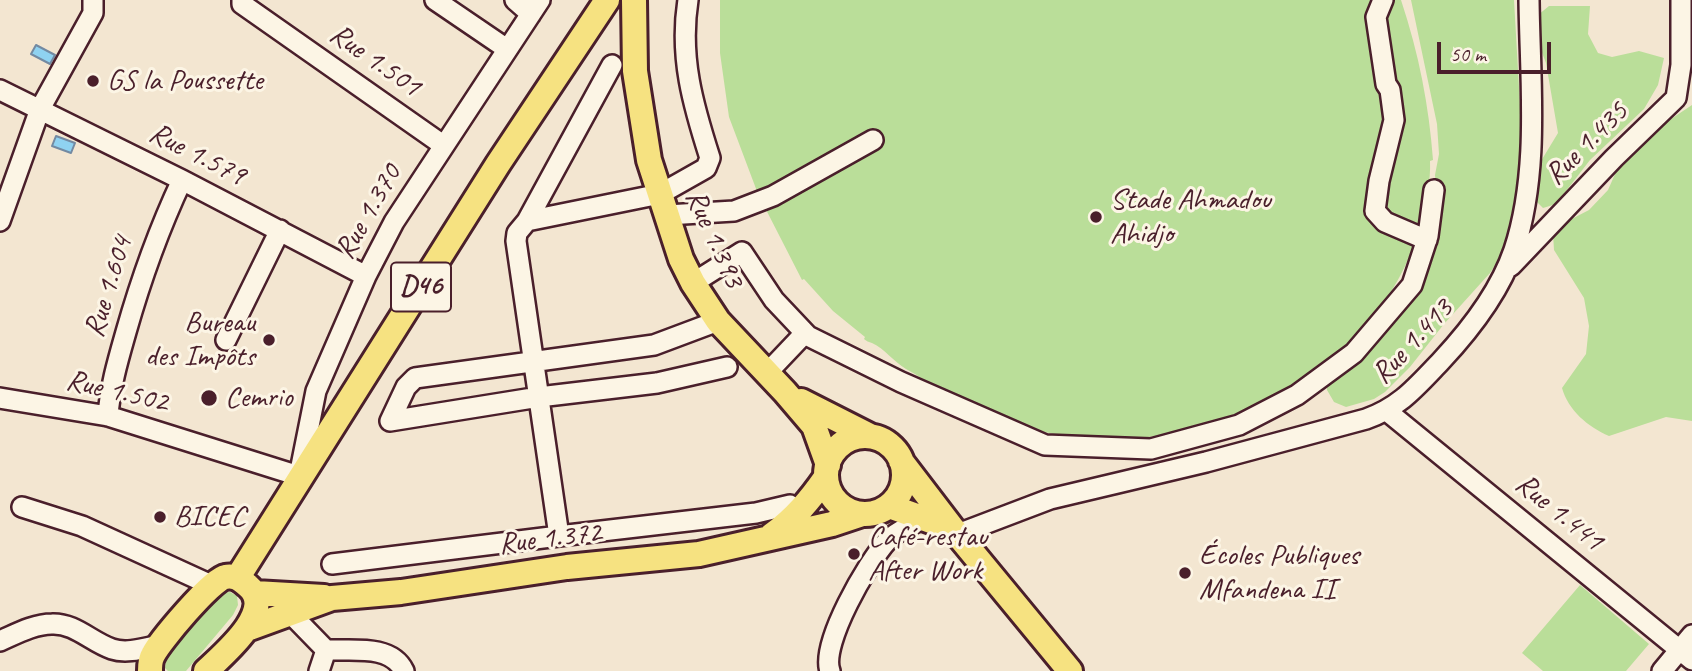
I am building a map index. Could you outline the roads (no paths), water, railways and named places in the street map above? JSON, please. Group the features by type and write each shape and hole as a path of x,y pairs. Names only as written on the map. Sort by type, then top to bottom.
{"main road":[{"name":"D46","path":"246,585 299,476 498,164 607,0"},
{"name":"Rue 1.393","path":"634,0 635,71 649,160 693,283 718,321 785,391 814,426 827,471"},
{"path":"785,391 822,413 892,447 955,532 1070,671"},
{"path":"766,539 792,520 809,502 827,471 831,456 844,443 852,438 870,436"},
{"path":"827,471 829,491 837,502 862,514 877,512 889,506 901,490 904,480 901,461"},
{"path":"889,506 955,532"},
{"name":"Rue 1.372","path":"247,629 332,598 401,592 568,567 699,554 832,524 862,514"},
{"path":"150,663 211,585 228,576 246,585 332,598"},
{"path":"206,671 247,629 254,617 257,603 246,585"}],"street":[{"path":"0,221 40,109 93,13 93,0"},
{"name":"Rue 1.501","path":"242,0 242,4 443,145"},
{"path":"435,0 507,49"},
{"path":"515,0 536,7"},
{"path":"663,205 706,168 710,158 691,96 684,22 688,0"},
{"path":"1383,0 1376,17 1385,84 1390,90 1394,120 1379,181 1376,211 1385,222 1427,240"},
{"name":"Rue 1.413","path":"955,532 1050,499 1206,462 1388,412 1415,388 1452,349 1482,310 1504,275 1514,250 1524,208 1530,155 1529,0"},
{"path":"1676,98 1681,65 1681,0"},
{"name":"Rue 1.370","path":"299,476 316,391 366,276 394,222 536,7"},
{"path":"559,536 516,241 517,233 527,221 612,65"},
{"name":"Rue 1.435","path":"1504,275 1551,222 1692,82"},
{"name":"Rue 1.579","path":"0,90 182,180 366,276"},
{"path":"527,221 663,205 734,211 773,196 873,140"},
{"name":"Rue 1.604","path":"108,416 110,392 134,305 158,231 182,180"},
{"path":"693,283 742,252 774,300 805,333 901,382 1045,445 1151,449 1239,425 1297,395 1354,353 1412,285 1427,240 1434,190"},
{"path":"226,340 279,230"},
{"path":"718,321 654,345 415,378 406,387 390,421 539,397 657,383 727,367"},
{"path":"767,373 805,333"},
{"name":"Rue 1.502","path":"0,398 108,416 299,476"},
{"name":"Rue 1.441","path":"1388,412 1688,648"},
{"path":"332,564 756,513 790,505"},
{"path":"22,506 82,526 211,585"},
{"path":"830,671 827,664 830,645 839,621 871,565 888,540 924,518"},
{"path":"290,613 326,650 384,652 395,659 404,671"},
{"path":"0,641 30,628 53,623 76,629 113,649 136,651 150,663"},
{"path":"1662,671 1688,648"},
{"path":"319,671 326,650"}],"water":[{"path":"36,45 55,55 50,64 31,54"},
{"path":"56,136 75,143 71,153 52,146"}],"place":[{"name":"GS la Poussette","path":"93,81"},
{"name":"Stade Ahmadou Ahidjo","path":"1096,217"},
{"name":"Bureau des Impôts","path":"269,340"},
{"name":"Cemrio","path":"209,398"},
{"name":"BICEC","path":"160,517"},
{"name":"Café-restau After Work","path":"854,554"},
{"name":"Écoles Publiques Mfandena II","path":"1185,573"}]}
